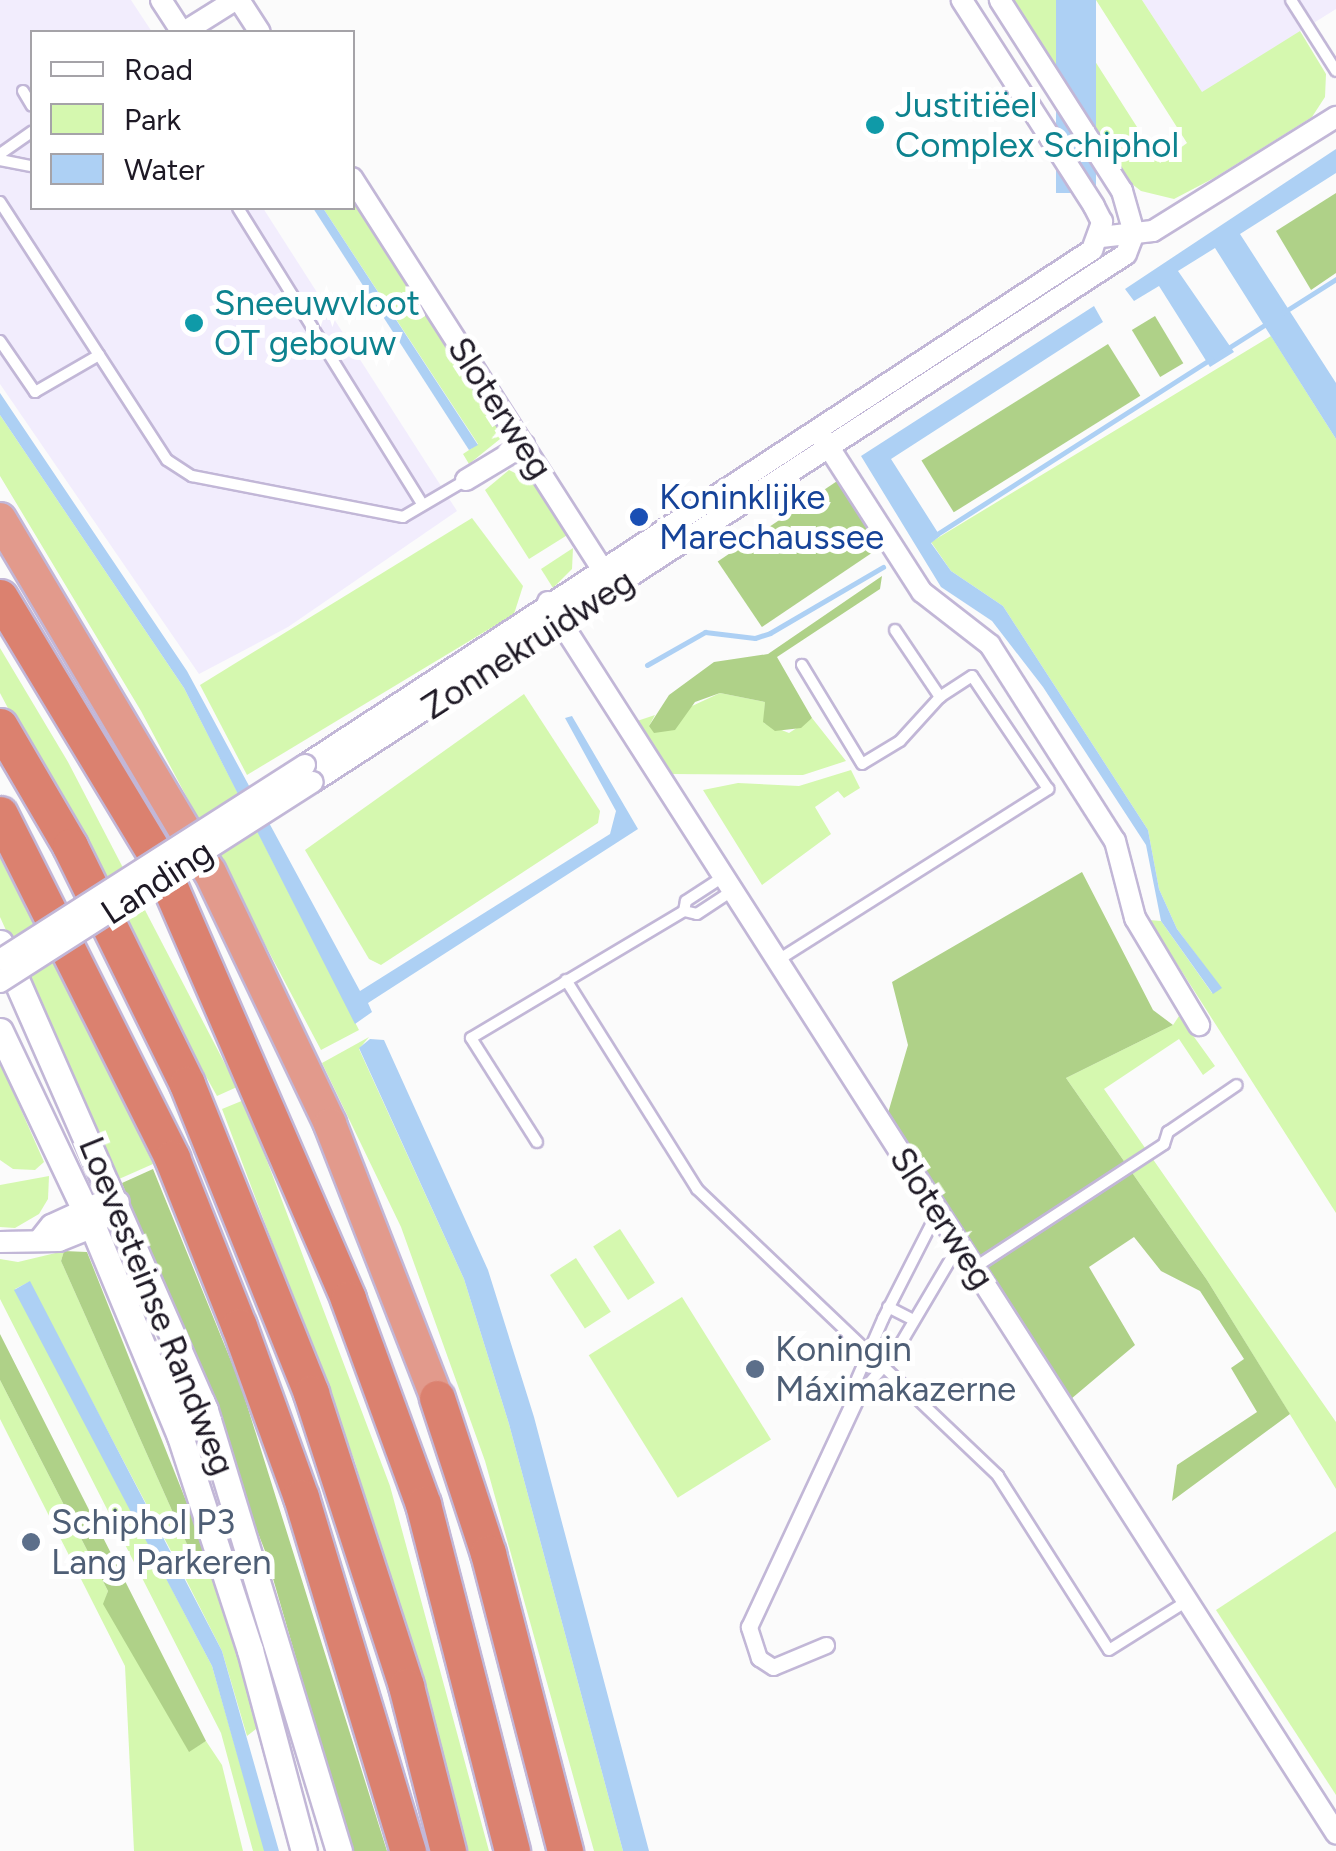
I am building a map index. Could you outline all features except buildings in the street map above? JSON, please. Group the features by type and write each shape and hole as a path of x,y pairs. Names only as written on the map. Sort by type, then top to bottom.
{"highway":[{"path":"0,519 210,872 330,1124 437,1398 488,1553 566,1851"},
{"path":"0,597 158,859 348,1299 423,1504 512,1851"},
{"path":"0,726 70,846 187,1084 290,1339 363,1545 448,1851"},
{"path":"0,814 172,1158 239,1326 301,1497 408,1851"}],"street":[{"path":"161,0 182,30"},
{"path":"186,30 237,0 259,30"},
{"path":"962,0 1094,206 1100,236 1134,233 1178,218 1336,117"},
{"path":"1000,0 1122,190 1134,233"},
{"name":"Sloterweg","path":"355,183 614,588"},
{"name":"Zonnekruidweg","path":"309,774 561,622 1105,272 1126,254 1134,233"},
{"name":"Zonnekruidweg","path":"309,774 600,566 1079,260 1100,236"},
{"path":"816,428 922,592 990,644 1115,842 1135,918 1199,1026"},
{"path":"466,480 524,445"},
{"name":"Sloterweg","path":"548,602 1336,1833"},
{"name":"Landing","path":"0,960 309,774"},
{"name":"Landing","path":"0,982 309,774"},
{"name":"Loevesteinse Randweg","path":"0,943 119,1202 205,1410 245,1527 339,1851"},
{"name":"Loevesteinse Randweg","path":"0,1031 88,1217 180,1436 250,1650 304,1851"},
{"path":"0,1242 59,1242 88,1217 119,1202"},
{"path":"826,1645 774,1667 759,1658 749,1627 856,1398"}],"lane":[{"path":"1290,0 1336,71"},
{"path":"23,90 30,102"},
{"path":"0,157 30,134"},
{"path":"0,157 30,165"},
{"path":"0,202 166,460 192,476 403,517 466,480"},
{"path":"239,210 422,504"},
{"path":"982,322 995,344"},
{"path":"0,342 35,392 99,355"},
{"path":"895,630 940,697"},
{"path":"777,960 1048,789 972,676 940,697 900,741 862,764 802,665"},
{"path":"684,911 686,900 728,884"},
{"path":"538,1142 472,1038 684,911 697,914 728,884"},
{"path":"566,980 698,1189 998,1476 1109,1650 1188,1600"},
{"path":"974,1268 1164,1144 1168,1132 1238,1086"},
{"path":"856,1398 853,1388 888,1307 938,1211"},
{"path":"856,1398 885,1367 959,1244"},
{"path":"888,1307 914,1320"}],"shaded area":[{"path":"0,0 131,0 151,30 30,30 30,210 264,210 457,511 288,627 199,674 0,384"},
{"path":"1142,0 1336,0 1336,9 1202,93"}],"green space":[{"path":"1009,0 1056,0 1160,163 1187,143 1096,0 1142,0 1202,92 1300,31 1326,74 1325,97 1312,117 1174,199 1141,191 1123,177"},
{"path":"1336,193 1336,273 1311,290 1276,231"},
{"path":"355,199 505,435 469,464 463,454 478,444 324,210 355,210"},
{"path":"1155,316 1183,363 1160,377 1132,330"},
{"path":"1271,336 1336,439 1336,1213 1149,920 1161,921 1212,993 1221,988 1177,929 1159,889 1148,830 1003,606 951,571 931,542"},
{"path":"1108,344 1140,396 954,512 921,461"},
{"path":"0,415 184,688 359,1030 321,1050 141,711 0,476"},
{"path":"509,470 537,484 569,534 529,559 485,490"},
{"path":"852,471 896,536 762,627 718,562"},
{"path":"472,518 523,586 514,614 247,775 200,685"},
{"path":"573,548 572,569 553,588 541,569"},
{"path":"882,576 880,589 777,657 812,718 801,728 775,731 763,722 765,702 720,693 695,702 675,730 654,733 649,726 669,695 714,662 768,654"},
{"path":"0,648 68,762 237,1087 217,1096 145,968 0,693"},
{"path":"720,693 765,702 764,723 789,733 812,718 846,761 803,775 671,774 637,721 655,715 649,726"},
{"path":"524,694 600,811 598,823 381,965 369,959 305,850"},
{"path":"851,770 860,788 844,798 838,791 815,807 831,834 762,885 703,790 738,783 799,786"},
{"path":"0,858 153,1164 119,1179 0,917"},
{"path":"1082,872 1153,1010 1173,1025 1066,1078 1207,1280 1290,1414 1172,1501 1177,1465 1257,1412 1231,1368 1244,1359 1200,1291 1161,1271 1134,1237 1089,1267 1135,1345 1071,1399 888,1113 908,1045 892,982"},
{"path":"1179,1016 1215,1066 1203,1075 1179,1039 1104,1089 1336,1422 1336,1489 1207,1280 1066,1078 1173,1025"},
{"path":"369,1037 359,1049 464,1279 509,1424 623,1851 594,1851 485,1461 401,1227 322,1063"},
{"path":"0,1062 44,1162 35,1170 13,1169 0,1160"},
{"path":"244,1100 390,1486 489,1851 463,1851 355,1462 222,1109"},
{"path":"153,1169 240,1383 387,1851 352,1851 265,1551 122,1183"},
{"path":"49,1176 48,1199 39,1214 15,1228 0,1227 0,1185"},
{"path":"620,1229 655,1283 628,1300 593,1246"},
{"path":"64,1251 61,1261 194,1560 208,1556 261,1725 247,1736 222,1651 180,1568 29,1282 15,1289 212,1666 265,1851 253,1851 221,1733 0,1299 0,1259 18,1262"},
{"path":"64,1251 87,1252 208,1556 194,1560 61,1261"},
{"path":"576,1258 611,1312 585,1329 550,1275"},
{"path":"682,1297 771,1439 678,1498 589,1355"},
{"path":"0,1334 206,1741 189,1752 103,1604 108,1591 0,1380"},
{"path":"0,1380 108,1591 104,1604 189,1751 206,1741 222,1765 243,1851 134,1851 125,1666 0,1419"},
{"path":"1336,1531 1336,1795 1216,1610"}],"water":[{"path":"1056,0 1096,0 1096,193 1056,193"},
{"path":"1336,149 1336,173 1240,234 1336,383 1336,439 1215,248 1178,271 1234,352 1210,367 1159,286 1134,301 1125,289"},
{"path":"314,210 324,210 478,445 469,450"},
{"path":"1094,306 1103,322 891,459 940,536 931,543 951,571 1003,606 1148,830 1159,889 1177,929 1222,988 1213,994 1161,921 1146,845 1043,687 992,621 941,587 861,456"},
{"path":"0,393 187,671 360,991 610,834 616,811 565,718 572,716 638,829 368,1003 372,1012 355,1024 184,688 0,415"},
{"path":"370,1039 384,1040 488,1270 534,1417 649,1851 623,1851 509,1424 464,1279 359,1048"},
{"path":"30,1281 222,1651 279,1851 264,1851 212,1666 14,1290"}],"waterway":[{"path":"1284,312 1336,279"},
{"path":"1225,350 1266,324"},
{"path":"934,536 1211,359"},
{"path":"647,665 705,632 755,638 770,633 883,567"}],"place":[{"name":"Justitiëel Complex Schiphol","path":"875,125"},
{"name":"Sneeuwvloot OT gebouw","path":"194,323"},
{"name":"Koninklijke Marechaussee","path":"639,517"},
{"name":"Koningin Máximakazerne","path":"755,1369"},
{"name":"Schiphol P3 Lang Parkeren","path":"31,1542"}]}
